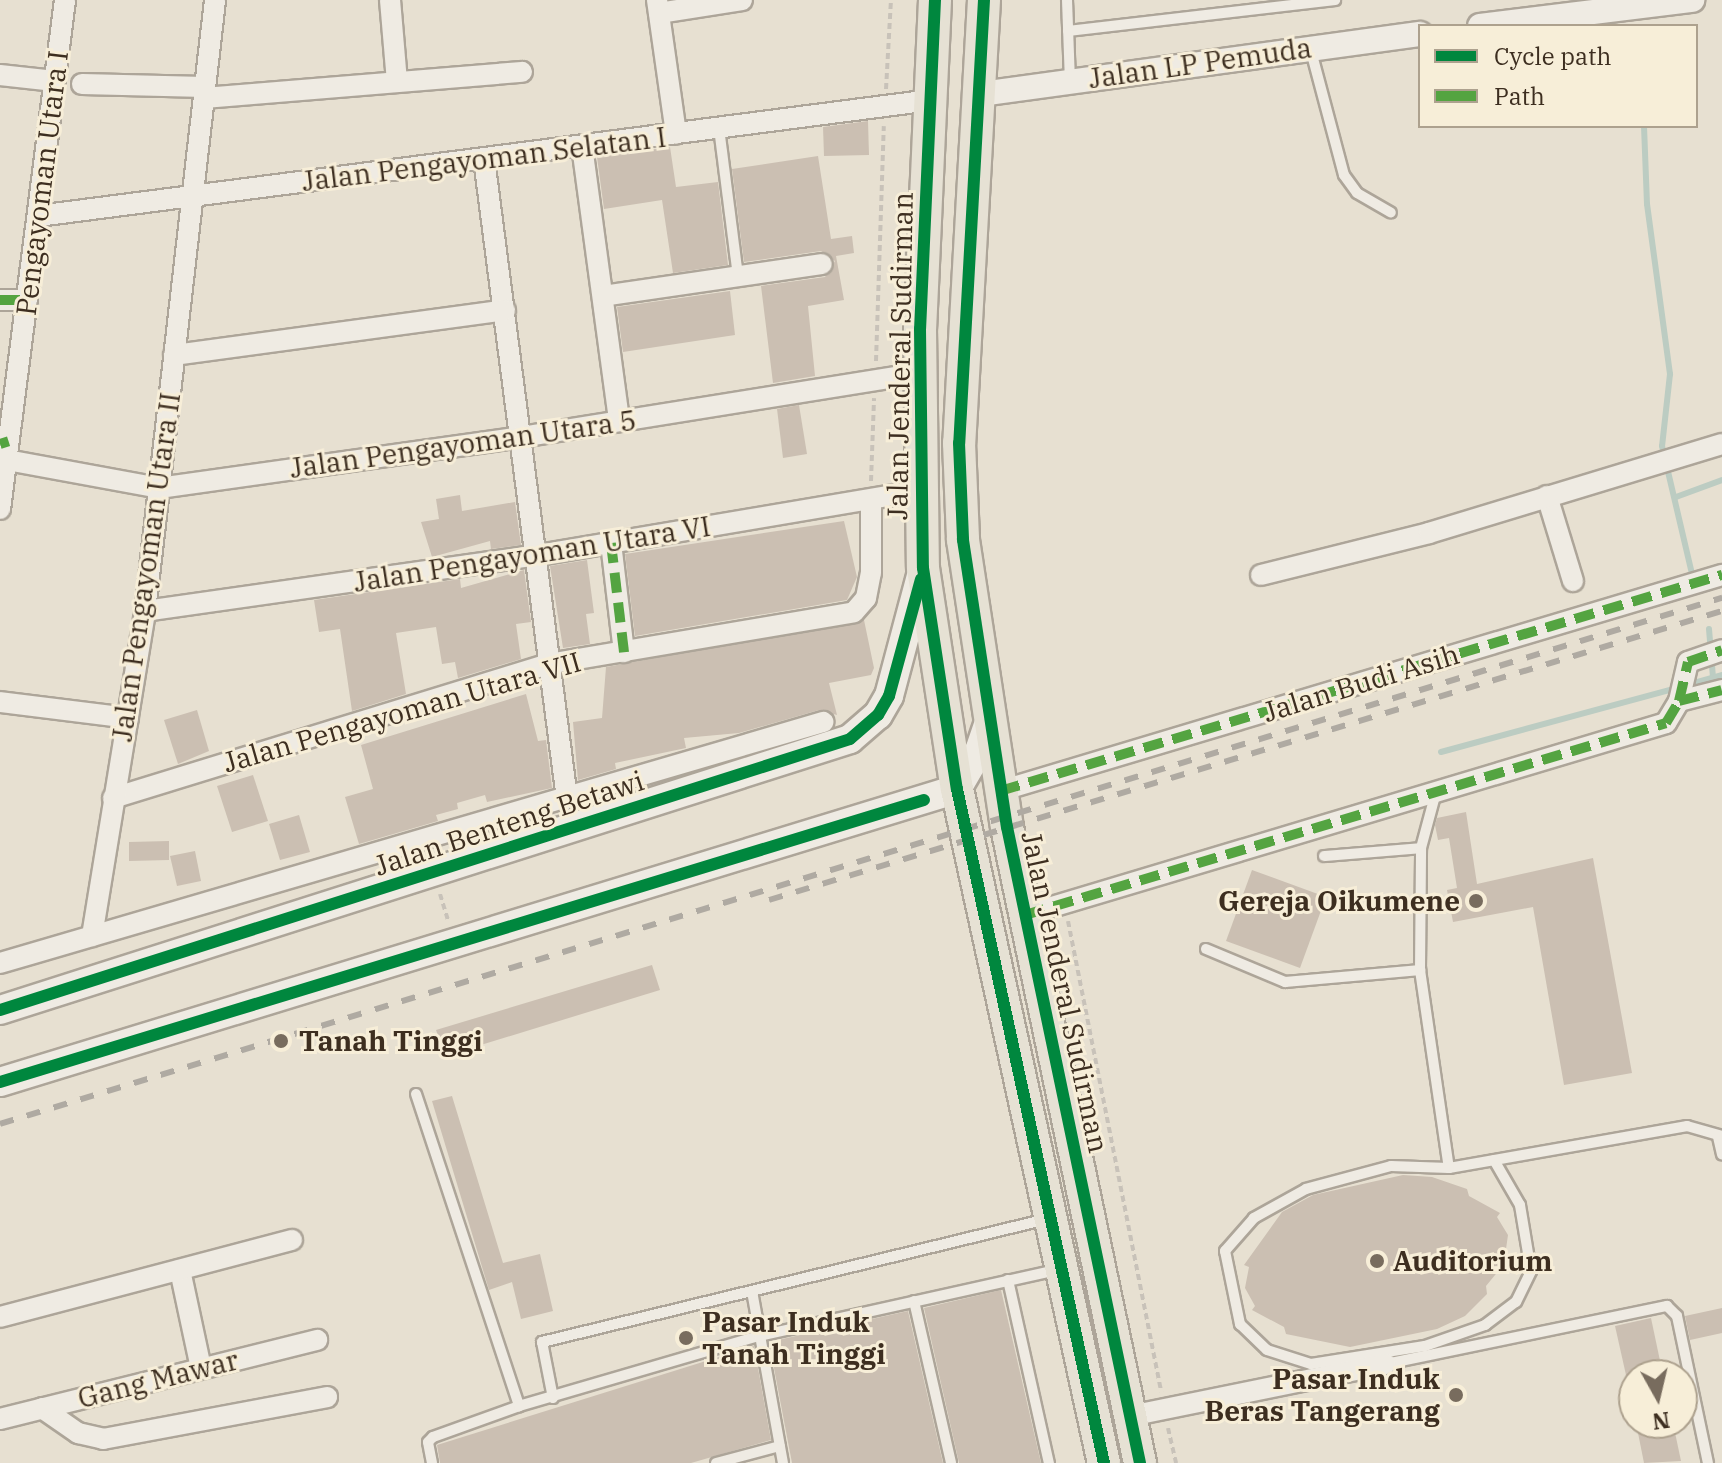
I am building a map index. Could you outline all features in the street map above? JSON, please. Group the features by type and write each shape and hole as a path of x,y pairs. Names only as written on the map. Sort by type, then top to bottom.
{"main road":[{"name":"Jalan Jenderal Sudirman","path":"935,0 919,373 919,491 923,568 957,789 1053,1217 1104,1463"},
{"name":"Jalan Jenderal Sudirman","path":"984,0 959,443 963,540 1000,791 1140,1463"},
{"name":"Jalan Benteng Betawi","path":"0,1010 850,739 866,728 889,696 923,568"},
{"path":"928,602 972,596"},
{"path":"0,1082 957,789 974,763 990,719"}],"street":[{"name":"Pengayoman Utara I","path":"0,509 5,448 65,0"},
{"name":"Jalan Pengayoman Utara II","path":"92,936 145,611 215,0"},
{"path":"390,0 397,82"},
{"path":"676,134 658,6 742,0"},
{"path":"1495,24 1692,0"},
{"name":"Jalan LP Pemuda","path":"981,94 1418,34"},
{"path":"82,84 204,92 522,72"},
{"path":"0,75 55,81"},
{"name":"Jalan Pengayoman Selatan I","path":"38,216 931,100"},
{"path":"582,146 619,421"},
{"path":"484,159 521,437 533,556 567,799"},
{"path":"603,296 822,264"},
{"path":"0,300 27,300"},
{"path":"174,355 505,310"},
{"name":"Jalan Pengayoman Utara 5","path":"5,448 159,488 521,437 919,373"},
{"path":"1261,575 1429,533 1655,461 1712,446"},
{"name":"Jalan Pengayoman Utara VI","path":"145,611 533,556 919,491"},
{"path":"1547,496 1573,581"},
{"name":"Jalan Pengayoman Utara VII","path":"113,798 548,664 854,612 866,598 871,501"},
{"path":"611,543 624,652"},
{"name":"Jalan Budi Asih","path":"1000,791 1721,576"},
{"path":"1025,915 1666,723 1681,695 1688,662 1722,650"},
{"path":"1681,695 1722,690"},
{"path":"0,702 128,718"},
{"path":"0,963 823,722"},
{"path":"0,1317 292,1240"},
{"path":"180,1270 201,1368"},
{"name":"Gang Mawar","path":"0,1419 317,1340"},
{"path":"1130,1416 1386,1364"},
{"path":"42,1408 78,1433 103,1439 327,1397"}],"lane":[{"path":"1067,0 1070,81"},
{"path":"1068,31 1335,0"},
{"path":"1310,49 1344,175 1357,193 1391,213"},
{"path":"719,128 738,276"},
{"path":"1436,792 1421,848 1420,970 1449,1168"},
{"path":"1324,856 1421,848"},
{"path":"1206,949 1285,982 1420,970"},
{"path":"416,1094 519,1406"},
{"path":"1494,1160 1520,1205 1531,1271 1516,1302 1485,1325 1425,1346 1311,1364 1267,1350 1240,1324 1225,1251 1254,1218 1306,1189 1391,1166 1449,1168 1494,1160 1687,1126 1720,1137 1722,1155"},
{"path":"553,1398 542,1342 1053,1217"},
{"path":"432,1463 428,1442 433,1437 519,1406 759,1336 1064,1268"},
{"path":"1008,1280 1049,1463"},
{"path":"752,1291 783,1463"},
{"path":"914,1301 951,1463"},
{"path":"1386,1364 1667,1306 1677,1316 1708,1463"},
{"path":"716,1463 780,1446"}],"path":[{"path":"871,501 891,0"},
{"path":"439,889 450,927"},
{"path":"1065,903 1176,1463"}],"building":[{"path":"868,121 869,155 824,156 823,127"},
{"path":"670,147 676,187 718,182 728,265 673,273 662,200 604,209 597,157"},
{"path":"818,156 831,239 852,236 854,253 836,256 844,300 808,306 815,376 773,383 761,286 825,277 835,261 821,251 744,262 732,169"},
{"path":"730,291 735,335 623,352 617,307"},
{"path":"799,405 807,454 783,458 777,409"},
{"path":"460,495 462,511 515,502 521,545 491,549 490,541 432,557 421,522 439,519 436,499"},
{"path":"844,521 857,577 847,600 635,636 625,554"},
{"path":"587,560 594,613 586,614 590,644 563,648 550,566"},
{"path":"524,570 531,622 516,624 521,659 458,678 455,662 442,664 436,627 396,633 406,694 352,711 340,629 319,632 314,600 460,579 461,588"},
{"path":"864,620 874,668 871,675 829,683 837,715 819,710 739,733 684,738 686,748 615,763 616,769 578,780 573,722 602,718 606,667"},
{"path":"526,694 538,741 546,740 552,788 487,802 485,795 457,803 458,809 436,815 438,821 359,844 345,797 373,789 361,745"},
{"path":"197,710 209,751 178,764 164,720"},
{"path":"253,775 268,821 232,832 217,786"},
{"path":"1466,812 1477,884 1593,858 1632,1073 1564,1085 1533,907 1453,922 1447,890 1457,888 1449,838 1438,840 1435,825 1437,818"},
{"path":"299,815 310,852 280,860 269,824"},
{"path":"169,841 169,860 129,861 129,842"},
{"path":"195,851 201,881 177,886 170,856"},
{"path":"1252,870 1326,897 1300,968 1226,941"},
{"path":"652,965 660,990 445,1056 436,1030"},
{"path":"452,1096 503,1263 540,1254 553,1311 521,1319 512,1282 489,1290 432,1101"},
{"name":"Auditorium","path":"1403,1175 1432,1177 1467,1189 1469,1196 1500,1213 1497,1217 1508,1235 1505,1256 1509,1258 1486,1286 1487,1294 1465,1316 1437,1329 1350,1347 1286,1334 1284,1327 1252,1310 1255,1306 1245,1288 1249,1267 1244,1265 1282,1212 1313,1195"},
{"path":"1001,1290 1041,1463 959,1463 924,1308"},
{"path":"1722,1308 1722,1333 1690,1340 1685,1316"},
{"path":"908,1311 943,1463 792,1463 769,1342"},
{"path":"1651,1318 1660,1359 1622,1359 1615,1326"},
{"path":"754,1346 771,1440 691,1463 440,1463 437,1445"},
{"path":"1639,1439 1676,1439 1681,1461 1644,1463"}],"waterway":[{"path":"1644,128 1647,204 1670,374 1662,446 1693,578"},
{"path":"1676,497 1722,480"},
{"path":"1709,629 1713,678"},
{"path":"1687,685 1722,675"},
{"path":"1441,752 1676,688"}],"railway":[{"path":"0,1124 1722,598"},
{"path":"769,900 1722,611"}],"marked path":[{"path":"0,300 27,300"},
{"path":"0,444 9,441"},
{"path":"611,543 624,652"},
{"path":"1000,791 1722,575"},
{"path":"1025,915 1666,723 1679,701 1688,662 1722,650"},
{"path":"1679,701 1722,690"}],"cycle path":[{"path":"935,0 920,329 923,568 957,789 1104,1463"},
{"path":"984,0 959,443 963,540 1007,827 1140,1463"},
{"path":"0,1010 850,739 878,715 889,696 921,579"},
{"path":"0,1082 924,800"}],"place":[{"name":"Gereja Oikumene","path":"1476,901"},
{"name":"Tanah Tinggi","path":"281,1041"},
{"name":"Auditorium","path":"1377,1261"},
{"name":"Pasar Induk Tanah Tinggi","path":"686,1338"},
{"name":"Pasar Induk Beras Tangerang","path":"1456,1395"}]}
